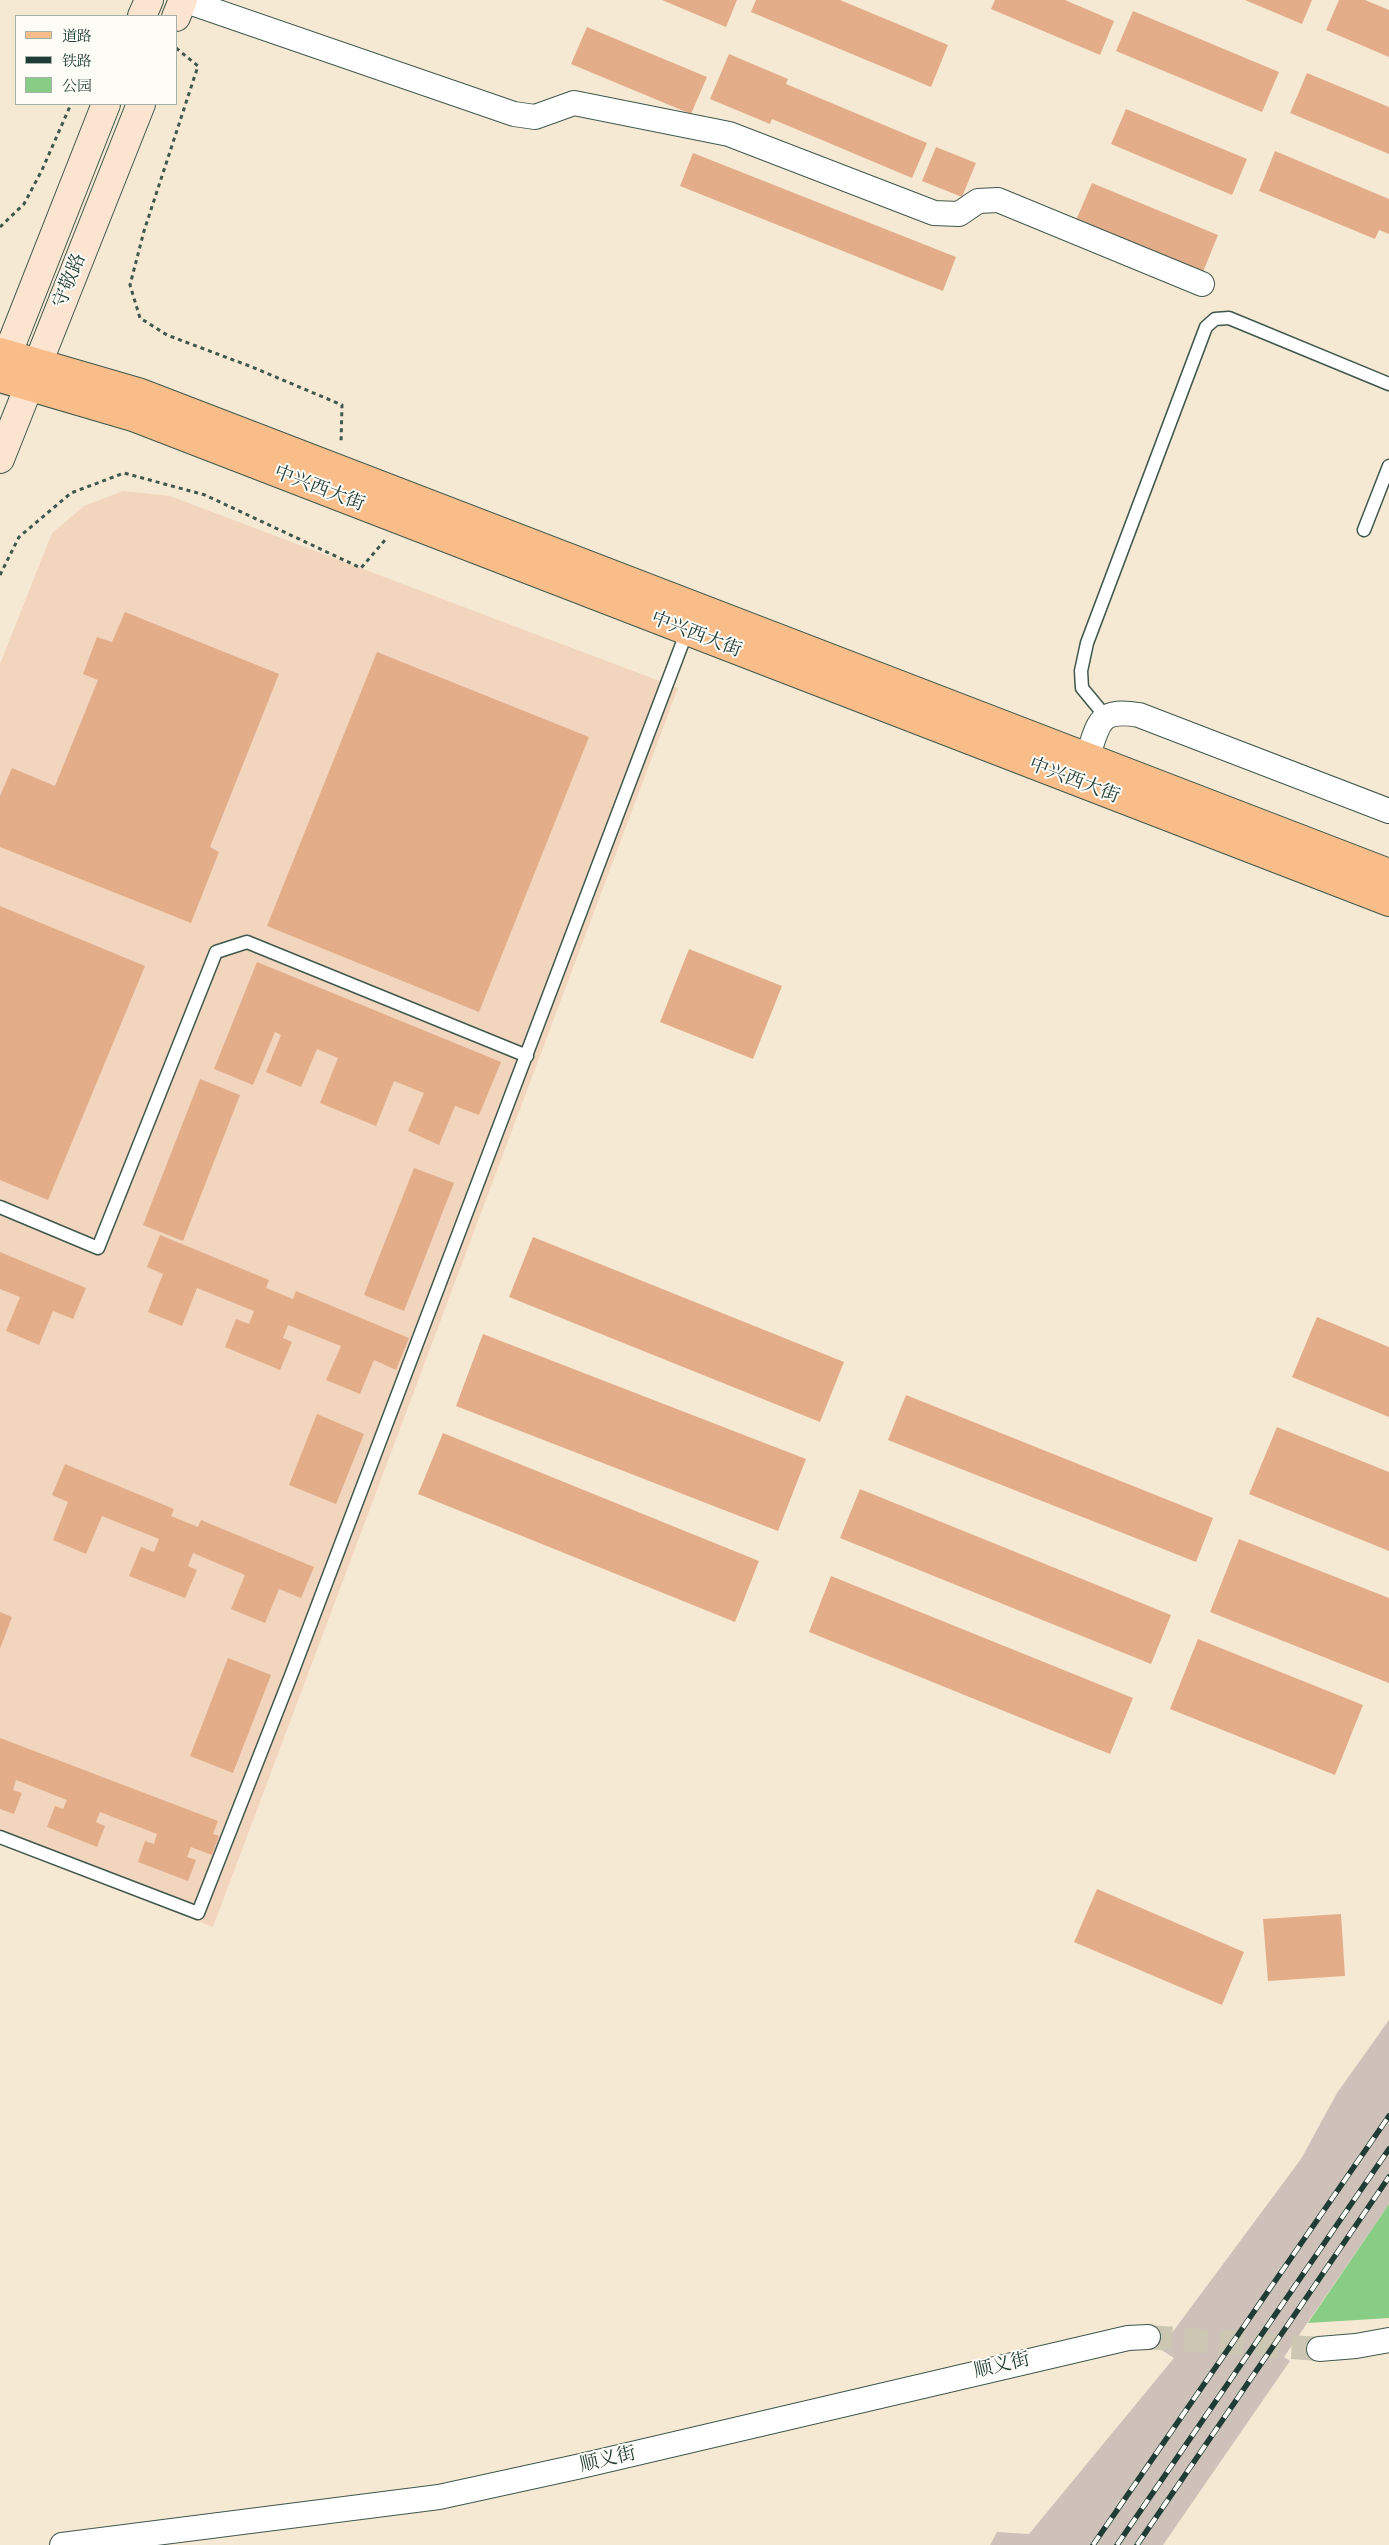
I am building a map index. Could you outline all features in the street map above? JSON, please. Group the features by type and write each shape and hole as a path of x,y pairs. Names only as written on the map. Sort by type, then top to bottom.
{"main road":[{"path":"142,15 149,0"},
{"path":"177,15 183,0"},
{"name":"守敬路","path":"2,364 106,105"},
{"name":"守敬路","path":"0,459 141,105"},
{"name":"中兴西大街","path":"2,364 34,374 132,417 1389,902"},
{"name":"中兴西大街","path":"34,374 141,393 1389,873"}],"street":[{"path":"183,0 514,114 535,117 574,103 729,134 934,212 959,214 978,201 998,200 1202,284"},
{"path":"1087,758 1099,726 1106,716 1114,712 1139,715 1389,811"},
{"name":"顺义街","path":"62,2545 440,2497 581,2466 1109,2342 1148,2337"},
{"path":"1320,2349 1356,2346 1389,2340"}],"lane":[{"path":"1106,716 1082,688 1082,671 1087,643 1206,327 1215,319 1229,318 1389,384"},
{"path":"1364,530 1389,466"},
{"path":"0,1836 198,1912 292,1673 687,631"},
{"path":"0,1207 98,1248 216,952 234,945 246,942 527,1056"}],"path":[{"path":"178,50 198,66 144,232 130,285 140,318 167,335 252,367 342,405 340,470"},
{"path":"0,227 24,204 42,170 71,105"},
{"path":"0,575 19,536 71,493 124,473 205,495 361,568 402,521"}],"shaded area":[{"path":"123,491 170,496 678,688 213,1927 0,1845 0,664 52,533 84,506"},
{"path":"1389,2020 1389,2204 1284,2357 1290,2361 1163,2545 990,2545 997,2532 1029,2534 1174,2358 1160,2349 1301,2159 1337,2093"}],"green space":[{"path":"1389,2204 1389,2318 1308,2323"}],"building":[{"path":"662,0 737,0 726,27"},
{"path":"756,0 840,0 948,45 931,87 751,12"},
{"path":"995,0 1065,0 1114,21 1100,55 991,9"},
{"path":"1245,0 1312,0 1302,24"},
{"path":"1339,0 1365,0 1389,10 1389,57 1326,30"},
{"path":"1133,11 1279,72 1262,112 1116,51"},
{"path":"587,27 707,77 691,114 571,64"},
{"path":"729,54 788,79 786,84 927,143 912,178 772,119 770,124 710,99"},
{"path":"1307,73 1389,107 1389,154 1290,113"},
{"path":"1126,109 1247,159 1232,195 1111,144"},
{"path":"936,147 976,163 962,197 922,181"},
{"path":"1275,151 1389,199 1389,234 1379,230 1375,239 1259,191"},
{"path":"693,153 956,257 943,291 680,186"},
{"path":"1092,183 1218,235 1203,272 1076,220"},
{"path":"125,612 279,674 210,847 219,852 191,923 0,847 0,796 12,768 55,786 98,680 83,674 97,637 112,642"},
{"path":"377,652 589,737 479,1012 267,926"},
{"path":"0,906 145,966 48,1200 0,1180"},
{"path":"689,949 782,986 753,1059 660,1022"},
{"path":"257,962 501,1062 479,1115 455,1106 439,1145 408,1131 424,1093 394,1081 376,1126 320,1103 338,1058 317,1049 301,1087 266,1072 281,1035 275,1032 253,1085 214,1069"},
{"path":"200,1079 240,1095 183,1241 143,1225"},
{"path":"414,1168 454,1183 404,1311 364,1295"},
{"path":"160,1235 269,1280 266,1288 293,1299 296,1291 409,1338 396,1370 374,1360 360,1394 326,1380 341,1346 288,1325 283,1338 292,1342 280,1370 225,1347 236,1319 249,1324 254,1311 197,1288 182,1326 148,1312 163,1274 147,1267"},
{"path":"533,1237 844,1362 820,1422 509,1297"},
{"path":"0,1252 86,1288 73,1319 53,1311 39,1345 6,1331 20,1297 0,1289"},
{"path":"1317,1317 1389,1347 1389,1417 1292,1377"},
{"path":"483,1334 806,1459 778,1531 456,1406"},
{"path":"906,1395 1213,1518 1196,1562 888,1440"},
{"path":"317,1414 364,1434 336,1504 289,1485"},
{"path":"1277,1427 1389,1472 1389,1551 1249,1494"},
{"path":"443,1433 759,1561 735,1622 418,1494"},
{"path":"65,1464 174,1509 171,1516 198,1527 201,1520 314,1567 301,1598 279,1589 265,1623 231,1609 245,1575 193,1553 188,1566 197,1570 185,1598 129,1576 141,1547 154,1552 159,1539 102,1516 86,1554 53,1540 68,1502 52,1495"},
{"path":"860,1489 1171,1615 1151,1664 840,1538"},
{"path":"1239,1539 1389,1598 1389,1683 1210,1612"},
{"path":"831,1576 1133,1698 1110,1754 809,1632"},
{"path":"0,1612 12,1617 0,1649"},
{"path":"1198,1639 1363,1705 1335,1775 1170,1709"},
{"path":"228,1658 271,1675 233,1773 190,1756"},
{"path":"0,1738 218,1821 213,1834 219,1836 212,1855 191,1847 187,1857 196,1860 188,1881 138,1862 145,1841 154,1844 157,1834 100,1812 96,1822 105,1826 97,1847 47,1827 55,1806 63,1809 67,1800 16,1780 13,1790 22,1793 14,1814 0,1809"},
{"path":"1097,1889 1244,1952 1222,2005 1074,1942"},
{"path":"1341,1914 1345,1976 1268,1981 1263,1919"}],"tunnel":[{"path":"1148,2337 1319,2349"}],"railway":[{"path":"1093,2545 1389,2116"},
{"path":"1117,2545 1389,2149"},
{"path":"1137,2545 1389,2177"}]}
